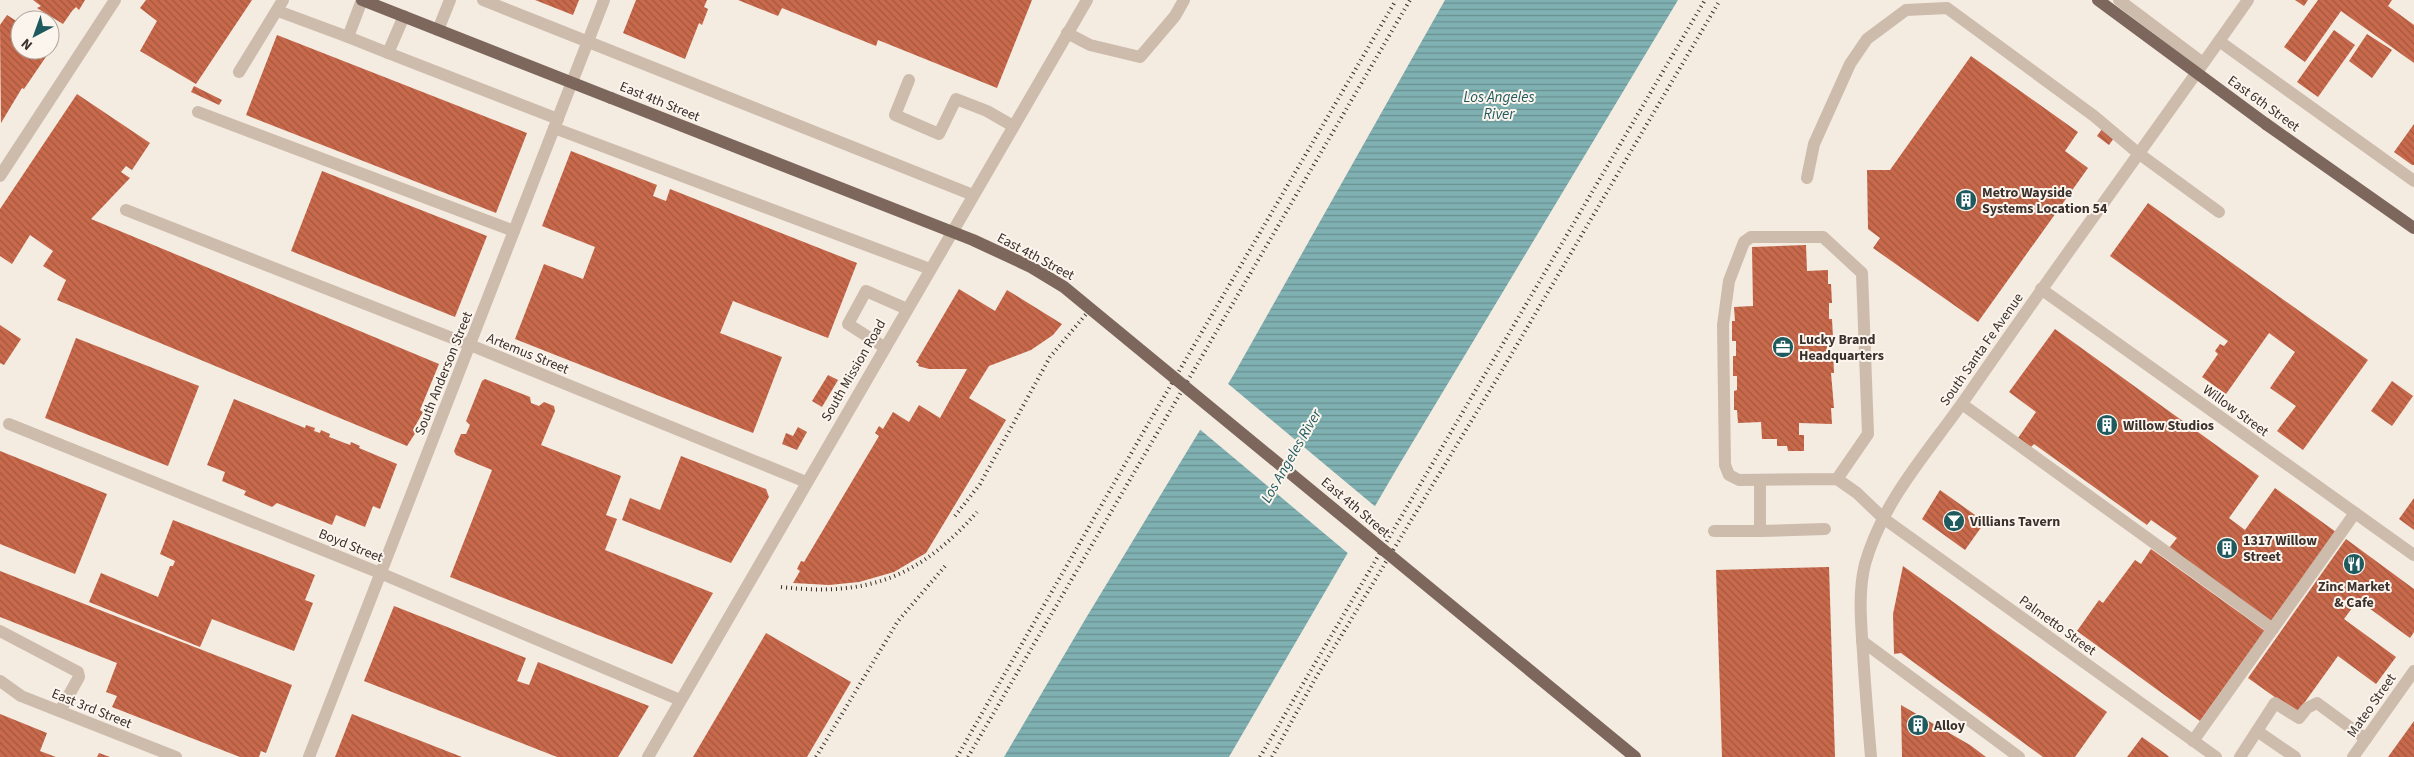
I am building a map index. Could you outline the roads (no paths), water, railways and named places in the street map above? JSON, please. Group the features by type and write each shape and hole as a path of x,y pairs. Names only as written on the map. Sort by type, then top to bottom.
{"main road":[{"name":"East 4th Street","path":"362,0 973,240 1008,256 1064,287 1635,757"},
{"name":"East 6th Street","path":"2098,0 2266,124 2414,228"}],"street":[{"path":"0,176 115,0"},
{"path":"348,37 362,0"},
{"path":"438,30 450,0"},
{"name":"East 4th Street","path":"483,0 972,195"},
{"name":"South Anderson Street","path":"308,757 604,0"},
{"name":"South Mission Road","path":"648,757 972,195 1087,0"},
{"path":"1067,33 1090,45 1140,57 1175,16 1184,0"},
{"path":"2119,0 2203,64"},
{"name":"South Santa Fe Avenue","path":"1871,757 1862,641 1861,587 1865,565 1883,518 1903,482 1962,404 2041,289 2203,64 2245,1"},
{"path":"240,72 280,6 348,37 556,123 930,269"},
{"path":"1807,178 1814,144 1850,64 1867,39 1906,10 1947,8 2094,116 2138,153 2220,212"},
{"path":"388,53 404,16"},
{"path":"2219,41 2414,181"},
{"path":"909,80 896,115 939,134 956,99 987,111 1013,126"},
{"path":"198,112 514,230"},
{"name":"Artemus Street","path":"126,210 470,345 806,482"},
{"path":"1751,237 1823,237 1862,273 1868,434 1836,479 1760,480 1733,478 1726,471 1723,326 1729,281 1744,242 1751,237"},
{"name":"Willow Street","path":"2041,289 2414,555"},
{"path":"884,347 848,324 866,291 906,309"},
{"path":"1962,404 2273,629"},
{"name":"Boyd Street","path":"8,424 380,573 680,700"},
{"name":"Palmetto Street","path":"1836,479 1857,493 1883,518 2216,757"},
{"path":"1760,480 1760,531"},
{"path":"2193,741 2355,513"},
{"path":"1714,531 1825,529"},
{"path":"0,631 78,672 78,677 60,711"},
{"path":"1862,641 2019,757"},
{"name":"Mateo Street","path":"2353,757 2414,671"},
{"name":"East 3rd Street","path":"0,681 20,696 176,757"},
{"path":"2240,757 2275,703 2299,718 2307,708 2317,703 2366,739"},
{"path":"2257,731 2295,757"}],"water":[{"name":"Los Angeles River","path":"1445,0 1678,0 1396,470 1229,757 1004,757 1234,374"}],"railway":[{"path":"957,757 1144,431 1396,0"},
{"path":"968,757 1410,0"},
{"path":"1260,757 1705,0"},
{"path":"1272,757 1315,679 1501,372 1720,0"},
{"path":"955,516 980,484 1050,357 1092,307"},
{"path":"781,587 840,589 866,585 890,578 913,567 935,553 977,512"},
{"path":"816,757 898,621 946,565"}],"place":[{"name":"Metro Wayside Systems Location 54","path":"1966,200"},
{"name":"Lucky Brand Headquarters","path":"1783,347"},
{"name":"Willow Studios","path":"2107,425"},
{"name":"Villians Tavern","path":"1954,521"},
{"name":"1317 Willow Street","path":"2227,548"},
{"name":"Zinc Market & Cafe","path":"2354,564"},
{"name":"Alloy","path":"1918,725"}]}
